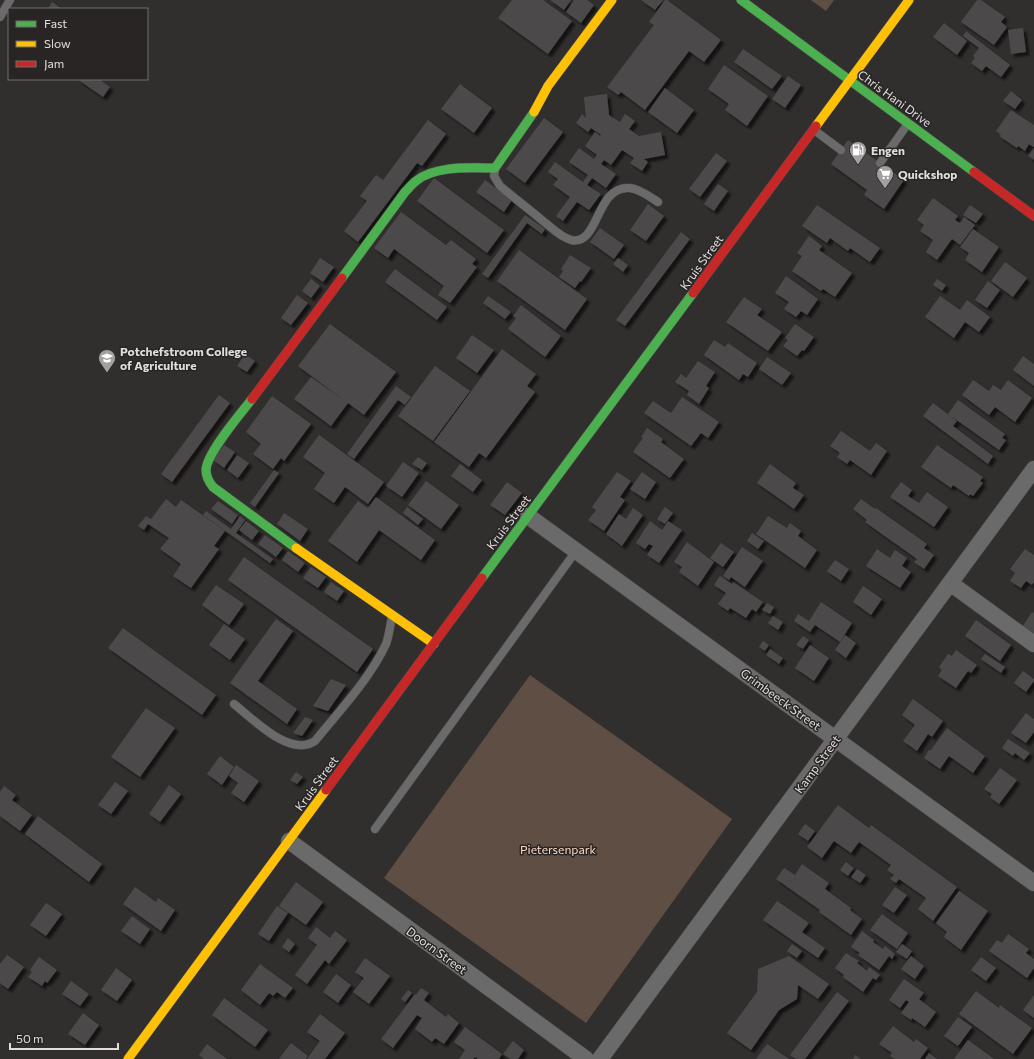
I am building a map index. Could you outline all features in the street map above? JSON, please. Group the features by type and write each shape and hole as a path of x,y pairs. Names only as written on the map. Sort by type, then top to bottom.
{"street":[{"path":"434,644 308,557 213,488 206,478 206,464 212,453 405,192 418,179 438,171 461,168 495,168 536,109 548,86 612,0"},
{"name":"Chris Hani Drive","path":"741,0 1034,216"},
{"name":"Kruis Street","path":"128,1059 909,0"},
{"name":"Kamp Street","path":"600,1059 1034,469"},
{"name":"Grimbeeck Street","path":"528,516 1034,883"},
{"path":"950,583 1034,644"},
{"name":"Doorn Street","path":"288,841 586,1059"}],"lane":[{"path":"0,17 10,0"},
{"path":"880,163 909,123"},
{"path":"814,130 841,150"},
{"path":"495,168 494,176 500,186 558,233 570,240 578,240 588,234 605,201 614,192 631,188 658,202"},
{"path":"375,829 576,551"},
{"path":"234,704 277,738 299,746 311,744 348,701 369,672 386,643 393,616"}],"green space":[{"path":"811,0 834,0 826,11"},
{"name":"Pietersenpark","path":"530,675 732,819 586,1023 384,878"}],"building":[{"path":"512,0 543,0 572,21 548,54 498,18"},
{"path":"550,0 571,0 564,10"},
{"path":"574,0 587,0 594,5 581,23 566,12"},
{"path":"641,0 663,0 655,10"},
{"path":"665,0 721,40 704,62 689,51 645,110 621,92 618,95 607,87 654,25 649,22"},
{"path":"977,0 981,0 1005,17 1001,22 1007,27 994,45 961,22"},
{"path":"52,2 61,8 49,8"},
{"path":"944,23 967,41 957,55 933,37"},
{"path":"1023,28 1026,52 1011,54 1008,30"},
{"path":"966,31 1010,65 1001,77 986,66 982,71 971,63 975,58 973,56 979,48 963,36"},
{"path":"743,49 782,76 772,89 734,62"},
{"path":"724,65 768,96 747,126 725,110 729,104 708,89"},
{"path":"788,76 801,85 785,108 772,99"},
{"path":"78,80 100,80 110,87 103,97"},
{"path":"460,84 492,108 474,133 441,109"},
{"path":"665,88 694,110 677,133 648,112"},
{"path":"1011,91 1022,100 1015,109 1003,101"},
{"path":"607,94 609,115 620,122 625,114 635,121 629,129 639,136 661,132 665,155 644,159 648,162 642,171 630,163 634,158 622,150 611,165 604,160 601,164 616,174 606,188 592,178 587,185 601,194 589,210 577,202 563,221 556,216 570,197 553,185 558,179 548,172 555,162 583,182 588,175 569,162 579,148 594,159 597,155 585,146 595,132 600,136 601,135 591,128 588,132 576,123 582,114 586,118 584,97"},
{"path":"1011,110 1034,125 1034,146 1033,147 1029,144 1025,151 1018,146 1017,148 999,136 1001,135 996,131"},
{"path":"544,118 563,132 525,183 506,169"},
{"path":"428,120 446,134 422,166 417,163 358,242 344,231 367,201 360,196 376,175 383,180"},
{"path":"848,140 904,180 884,209 864,195 867,190 831,164"},
{"path":"1034,148 1034,160 1028,156"},
{"path":"716,153 727,161 700,197 689,189"},
{"path":"434,178 504,230 487,253 417,201"},
{"path":"485,180 512,200 504,212 476,192"},
{"path":"718,184 728,191 714,211 704,204"},
{"path":"933,198 958,216 955,220 960,223 964,217 975,225 960,245 952,239 937,260 926,252 933,240 920,231 924,225 917,220"},
{"path":"648,204 664,216 646,241 630,230"},
{"path":"817,205 880,248 870,262 850,248 848,251 830,238 827,243 802,226"},
{"path":"970,205 983,214 976,223 963,215"},
{"path":"401,212 446,245 451,240 476,259 472,264 477,267 450,303 438,295 444,286 394,249 388,258 374,248"},
{"path":"525,215 545,229 542,234 527,223 488,278 482,274"},
{"path":"600,228 624,245 614,259 590,242"},
{"path":"973,229 999,247 982,272 965,260 969,253 960,247"},
{"path":"681,232 690,239 625,326 616,320"},
{"path":"809,236 822,246 819,250 852,273 835,297 823,289 821,291 792,271 802,256 797,253"},
{"path":"519,250 587,299 565,330 497,281"},
{"path":"570,255 591,268 575,288 559,277 563,271 561,269"},
{"path":"320,258 334,267 323,282 310,273"},
{"path":"618,258 628,265 623,272 613,264"},
{"path":"1005,262 1027,278 1013,297 991,281"},
{"path":"395,269 447,307 437,320 385,282"},
{"path":"786,276 818,299 807,315 801,311 796,317 784,309 789,302 775,293"},
{"path":"311,279 320,286 311,298 302,291"},
{"path":"937,279 946,285 942,291 933,285"},
{"path":"988,281 1000,290 987,308 975,300"},
{"path":"297,295 308,303 291,325 281,318"},
{"path":"488,296 511,312 505,319 483,303"},
{"path":"940,296 960,310 967,300 990,317 979,332 965,322 954,338 925,317"},
{"path":"744,297 762,309 757,315 782,332 768,351 726,322"},
{"path":"521,305 561,336 545,357 508,329 516,318 513,316"},
{"path":"330,324 396,372 364,415 298,366"},
{"path":"795,324 814,337 804,351 802,350 797,356 783,346 788,340 785,338"},
{"path":"472,335 494,350 477,373 456,358"},
{"path":"714,340 725,347 728,343 757,363 748,377 743,374 739,380 704,355"},
{"path":"502,349 536,374 527,386 535,392 486,458 479,453 469,467 434,442"},
{"path":"245,354 255,361 247,372 237,366"},
{"path":"1023,356 1034,364 1034,386 1013,370"},
{"path":"767,357 791,373 782,385 759,369"},
{"path":"698,361 715,372 706,386 709,388 699,404 687,395 689,391 675,382 681,374 686,378"},
{"path":"435,366 470,391 433,441 398,416"},
{"path":"311,377 348,403 331,426 294,399"},
{"path":"973,380 989,391 993,385 1001,390 1008,380 1032,398 1015,422 995,407 989,415 962,395"},
{"path":"396,386 411,397 405,405 398,400 354,459 347,454"},
{"path":"219,395 230,403 172,482 161,474"},
{"path":"272,396 311,424 284,461 281,458 273,469 253,454 261,444 246,432"},
{"path":"682,397 719,422 708,438 701,433 691,446 644,413 653,401 671,413"},
{"path":"958,400 1005,434 1002,438 1006,440 999,450 948,414"},
{"path":"933,403 957,421 953,426 993,456 988,464 923,416"},
{"path":"647,428 663,439 661,442 684,459 670,478 633,452 643,438 641,437"},
{"path":"841,431 870,451 876,443 887,451 871,475 850,460 847,464 837,457 840,453 830,446"},
{"path":"319,435 384,482 368,504 345,487 334,503 314,489 325,473 303,457"},
{"path":"224,445 235,452 224,468 213,460"},
{"path":"937,445 983,477 980,481 983,483 973,496 970,494 969,496 953,485 951,488 921,467"},
{"path":"237,455 249,463 238,478 227,470"},
{"path":"418,457 427,463 422,470 412,464"},
{"path":"403,462 419,473 402,497 386,486"},
{"path":"460,464 482,480 473,492 451,476"},
{"path":"770,464 796,483 793,488 804,495 794,509 757,483"},
{"path":"274,470 279,473 255,507 250,503"},
{"path":"617,472 631,481 620,497 625,500 604,531 588,520 596,510 592,507"},
{"path":"642,472 656,482 645,499 630,489"},
{"path":"426,481 459,505 441,529 408,505"},
{"path":"507,482 522,493 505,515 490,505"},
{"path":"901,482 912,490 908,496 919,503 927,492 948,507 934,527 890,497"},
{"path":"376,497 435,540 421,560 379,530 357,562 328,541 358,501 368,508"},
{"path":"166,499 176,507 181,500 225,531 214,546 219,549 191,588 173,576 181,564 160,549 169,538 148,524 144,530 138,526 146,516 151,519"},
{"path":"861,499 927,544 924,548 934,555 924,569 914,562 917,559 865,522 867,520 853,509"},
{"path":"218,501 238,515 232,524 211,509"},
{"path":"407,507 423,519 418,525 403,513"},
{"path":"665,507 673,513 665,524 657,519"},
{"path":"633,508 643,515 622,546 606,534 619,514 626,519"},
{"path":"206,511 231,529 240,516 245,520 236,533 273,559 270,563 203,515"},
{"path":"284,513 308,529 300,541 277,524"},
{"path":"768,516 787,528 790,523 801,531 798,536 817,550 805,568 756,534"},
{"path":"246,521 259,531 252,540 239,530"},
{"path":"650,521 662,530 668,521 682,530 659,563 647,555 653,546 649,544 645,549 636,543"},
{"path":"752,533 764,541 758,549 747,541"},
{"path":"265,535 283,548 276,557 258,544"},
{"path":"687,542 714,562 698,586 679,572 682,567 674,562"},
{"path":"721,543 734,552 723,567 710,558"},
{"path":"742,547 763,561 745,587 731,577 729,580 723,576"},
{"path":"877,549 890,558 895,550 907,558 902,566 911,572 900,588 866,566"},
{"path":"1025,549 1034,555 1034,582 1032,585 1026,581 1021,588 1010,581 1015,573 1010,569"},
{"path":"288,551 305,563 298,572 282,560"},
{"path":"244,557 373,649 357,672 228,580"},
{"path":"835,560 849,569 841,581 827,571"},
{"path":"311,567 326,577 318,588 303,578"},
{"path":"720,576 732,584 733,582 763,602 756,612 752,609 746,618 730,608 728,611 718,604 726,593 714,585"},
{"path":"331,582 344,591 337,601 324,592"},
{"path":"216,585 244,604 229,625 202,605"},
{"path":"863,586 882,599 871,615 853,602"},
{"path":"821,602 852,623 840,642 815,625 810,632 794,621 798,614 809,621"},
{"path":"767,603 774,607 770,614 762,610"},
{"path":"1032,612 1034,613 1034,635 1022,627"},
{"path":"773,616 783,622 778,630 768,623"},
{"path":"276,619 293,631 258,681 297,709 287,724 230,683"},
{"path":"976,620 1011,645 1000,661 965,636"},
{"path":"224,624 245,639 230,660 209,645"},
{"path":"123,628 216,695 202,715 108,648"},
{"path":"845,635 856,643 846,658 835,650"},
{"path":"803,636 809,640 803,649 796,645"},
{"path":"763,641 769,645 765,651 759,647"},
{"path":"810,645 829,658 814,681 795,668"},
{"path":"770,649 783,658 779,664 766,655"},
{"path":"956,650 977,665 971,673 968,671 956,688 938,676 942,670 939,667 948,654 952,656"},
{"path":"985,654 1005,667 1001,673 981,659"},
{"path":"1023,671 1034,679 1026,692 1014,683"},
{"path":"331,679 346,685 328,711 313,706"},
{"path":"913,699 943,721 932,737 928,734 917,751 903,741 915,725 902,715"},
{"path":"146,708 175,728 140,777 111,757"},
{"path":"1026,713 1034,719 1034,732 1026,743 1011,733"},
{"path":"305,717 313,720 302,736 293,733"},
{"path":"947,728 985,756 973,773 949,756 940,769 924,758"},
{"path":"1008,739 1030,753 1024,760 1015,753 1013,756 1002,748"},
{"path":"220,756 234,767 222,785 207,774"},
{"path":"236,765 259,781 244,802 231,793 238,783 229,776"},
{"path":"1000,768 1017,780 999,804 990,797 992,794 984,789"},
{"path":"296,772 303,777 297,784 290,780"},
{"path":"115,782 128,791 111,814 98,805"},
{"path":"169,785 181,794 160,822 149,814"},
{"path":"4,786 16,795 12,800 32,815 20,831 0,816 0,792"},
{"path":"838,805 869,828 871,825 957,887 933,921 918,909 926,898 899,879 896,883 890,879 894,875 887,870 891,865 859,842 851,853 834,841 822,858 807,847"},
{"path":"38,816 102,864 89,882 25,834"},
{"path":"805,824 815,831 808,841 798,834"},
{"path":"846,862 854,868 848,876 840,870"},
{"path":"802,864 829,883 825,889 851,908 850,910 862,919 851,935 819,912 820,910 776,879 784,868 795,875"},
{"path":"857,869 866,875 860,883 851,877"},
{"path":"296,882 323,902 306,925 279,906"},
{"path":"135,887 156,902 158,898 175,910 161,931 123,904"},
{"path":"895,887 907,895 894,913 882,905"},
{"path":"959,891 988,911 961,950 944,937 947,932 936,923"},
{"path":"777,901 809,923 802,932 825,948 818,958 763,920"},
{"path":"46,903 62,914 46,936 30,925"},
{"path":"277,906 288,913 269,941 258,934"},
{"path":"882,914 908,933 897,949 870,930"},
{"path":"132,916 150,929 140,944 121,931"},
{"path":"316,927 330,938 335,931 347,940 329,964 325,960 307,984 295,975 317,945 308,938"},
{"path":"862,931 883,949 885,946 895,954 892,959 889,956 879,970 858,955 860,953 851,947"},
{"path":"1008,934 1029,949 1026,953 1034,959 1034,968 1027,978 989,951 997,940 1002,943"},
{"path":"288,938 295,944 289,952 282,947"},
{"path":"792,944 802,951 797,958 787,951"},
{"path":"902,944 912,951 907,959 896,952"},
{"path":"846,953 859,961 857,963 867,971 869,967 880,975 876,980 873,978 863,992 843,977 844,975 835,968"},
{"path":"7,955 24,967 8,989 0,983 0,964"},
{"path":"789,956 829,984 818,999 798,985 797,999 779,1010 751,1050 727,1033 757,992 758,969"},
{"path":"911,956 924,966 915,979 901,969"},
{"path":"39,957 57,970 47,983 45,981 42,986 28,977 32,972 30,970"},
{"path":"981,957 996,968 986,981 971,970"},
{"path":"365,958 390,976 369,1004 353,992 364,978 355,972"},
{"path":"260,964 293,988 285,998 277,992 273,996 269,993 260,1005 241,990"},
{"path":"116,968 132,980 117,1001 101,990"},
{"path":"336,974 351,985 338,1003 323,992"},
{"path":"904,979 924,993 919,999 936,1012 925,1027 912,1018 911,1020 901,1013 909,1002 906,1000 900,1008 889,1000"},
{"path":"71,981 89,994 80,1006 62,994"},
{"path":"421,988 429,993 424,1000 446,1017 448,1014 459,1023 444,1044 435,1038 432,1042 415,1029 422,1018 417,1015 393,1048 381,1039"},
{"path":"408,990 412,993 405,1002 401,999"},
{"path":"976,991 999,1008 1000,1005 1032,1028 1013,1054 959,1014"},
{"path":"837,992 849,1001 805,1059 796,1059 790,1055"},
{"path":"1034,995 1034,1018 1023,1010"},
{"path":"224,998 268,1030 255,1047 212,1015"},
{"path":"83,1013 99,1025 85,1045 68,1034"},
{"path":"320,1014 345,1033 325,1059 307,1059 320,1041 307,1032"},
{"path":"958,1017 972,1027 958,1046 944,1036"},
{"path":"893,1026 914,1042 916,1039 928,1048 920,1059 895,1059 890,1056 892,1053 879,1044"},
{"path":"465,1027 502,1054 499,1059 478,1059 475,1057 473,1059 459,1059 465,1050 454,1042"},
{"path":"968,1040 994,1059 954,1059"},
{"path":"513,1041 524,1050 518,1059 510,1059 503,1054"},
{"path":"291,1043 308,1056 306,1059 279,1059"},
{"path":"207,1044 227,1059 204,1059 199,1055"},
{"path":"767,1044 789,1059 756,1059"},
{"path":"929,1053 937,1059 925,1059"},
{"path":"855,1055 861,1059 853,1059"}],"traffic: fast":[{"path":"741,0 974,172"},
{"path":"342,278 405,192 415,182 433,172 454,168 495,168 534,112"},
{"path":"482,578 693,293"},
{"path":"252,399 225,434 212,454 206,470 207,477 213,487 296,548"}],"traffic: slow":[{"path":"534,112 548,86 612,0"},
{"path":"816,126 909,0"},
{"path":"296,548 434,644"},
{"path":"128,1059 326,790"}],"traffic: jam":[{"path":"693,293 816,126"},
{"path":"974,172 1034,216"},
{"path":"252,399 342,278"},
{"path":"326,790 482,578"}],"place":[{"name":"Engen","path":"858,165"},
{"name":"Quickshop","path":"885,189"},
{"name":"Potchefstroom College of Agriculture","path":"107,373"}]}
